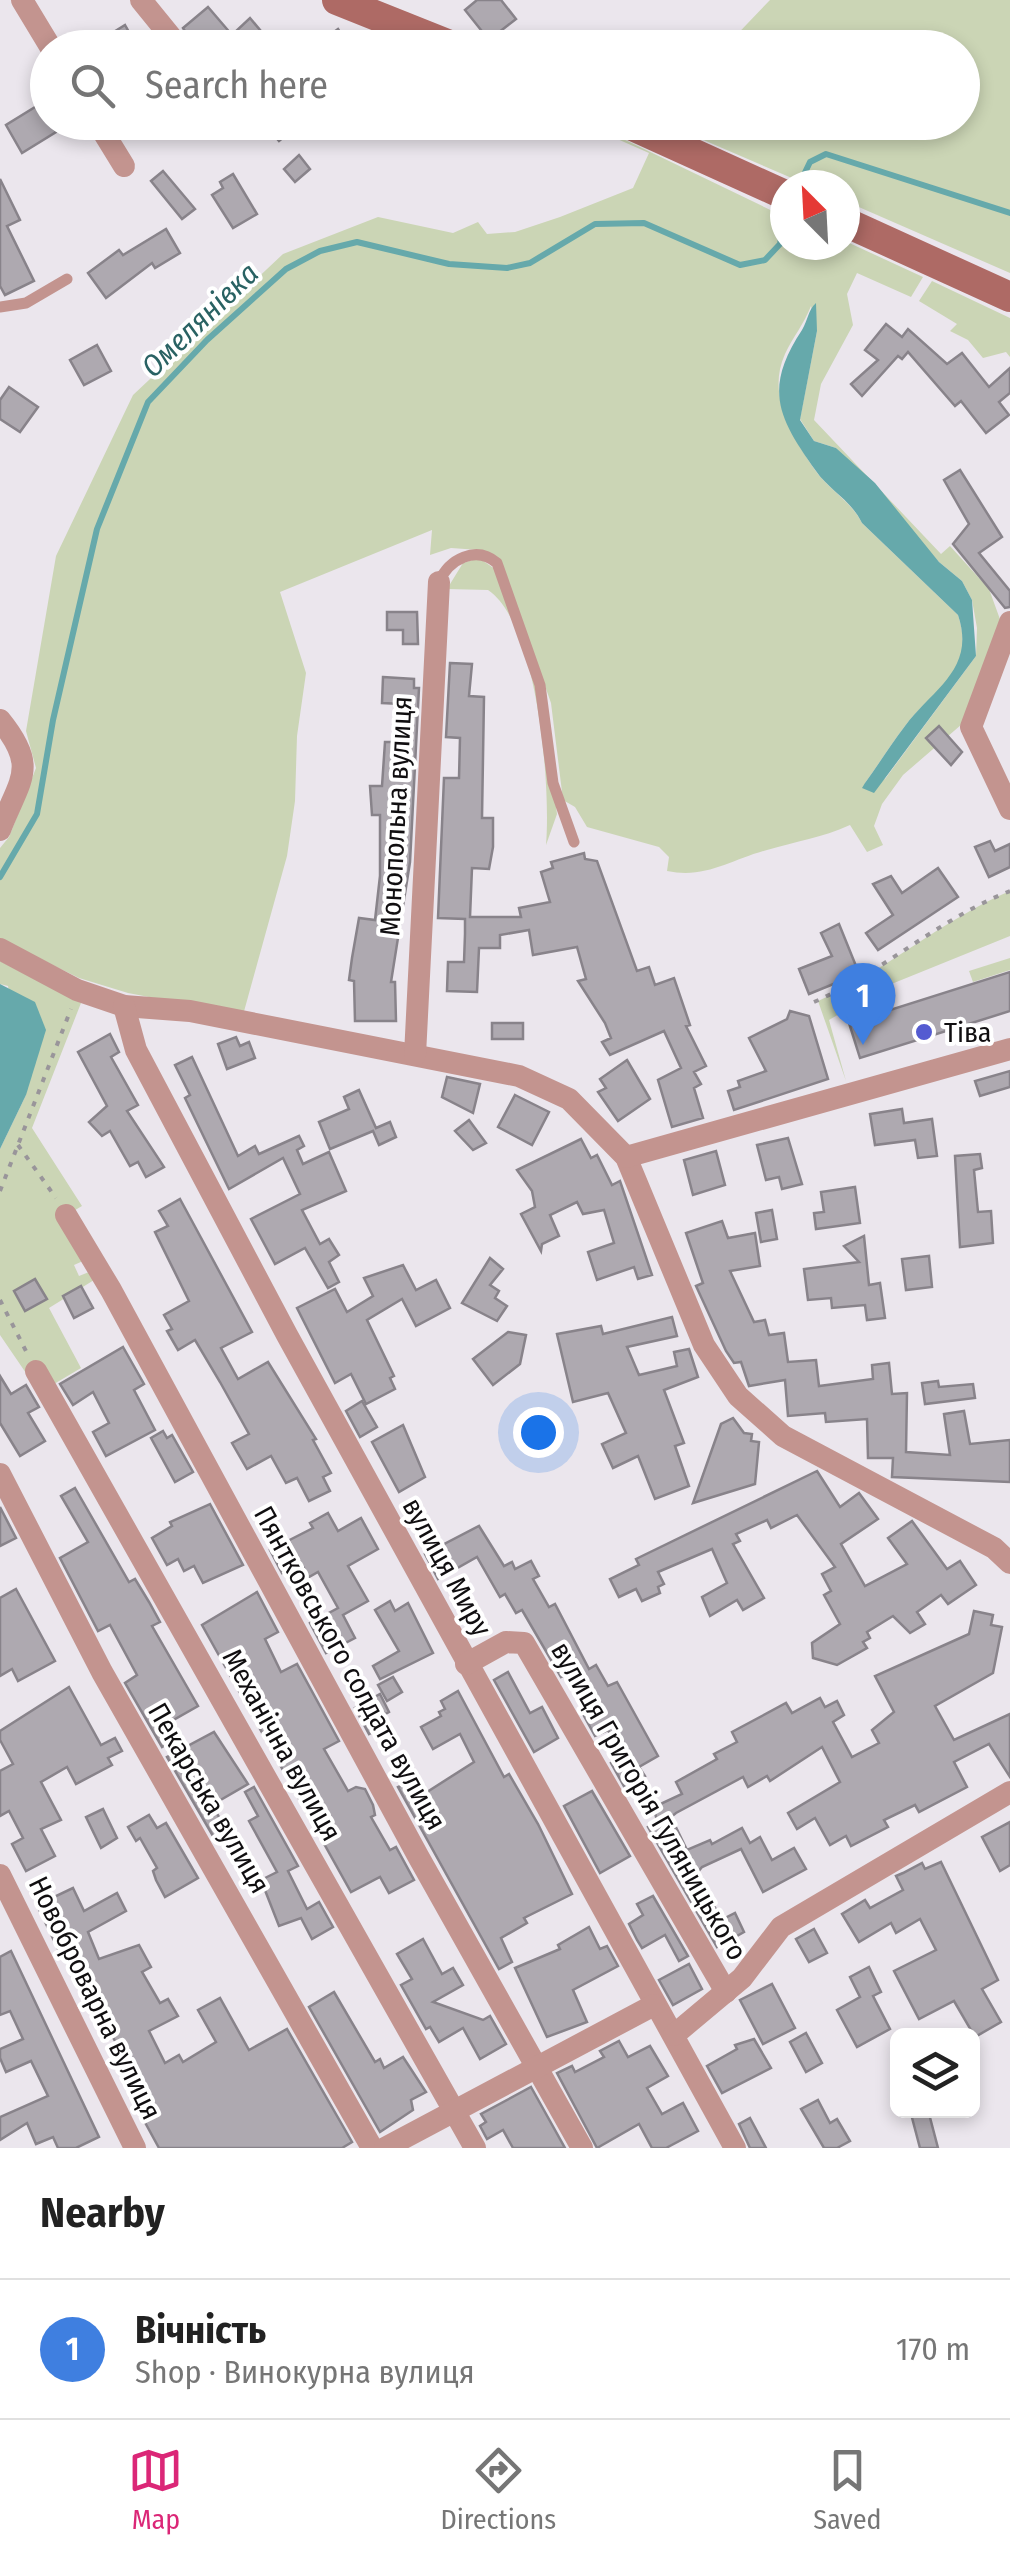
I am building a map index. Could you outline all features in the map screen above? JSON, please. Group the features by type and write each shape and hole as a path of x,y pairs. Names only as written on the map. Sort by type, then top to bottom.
{"street":[{"path":"22,0 40,30"},
{"path":"141,0 165,30"},
{"path":"338,0 412,30"},
{"path":"109,140 124,166"},
{"path":"664,140 770,188"},
{"path":"860,229 1010,297"},
{"name":"Монопольна вулиця","path":"414,1054 439,582"},
{"path":"1010,622 972,727 1010,809"},
{"path":"0,720 23,749 25,766 0,830"},
{"path":"0,949 77,990 124,1006 190,1011 414,1054 533,1081 569,1099 626,1157 704,1345 738,1396 783,1436 994,1548 1010,1563"},
{"name":"вулиця Миру","path":"124,1006 128,1031 155,1087 466,1664 735,2148"},
{"path":"626,1157 1010,1049"},
{"name":"Пянтковського солдата вулиця","path":"66,1215 111,1290 408,1839 582,2148"},
{"name":"Механічна вулиця","path":"36,1371 476,2148"},
{"name":"Пекарська вулиця","path":"0,1474 102,1672 372,2148"},
{"name":"вулиця Григорія Гуляницького","path":"466,1664 506,1642 524,1643 542,1667 726,1992"},
{"path":"674,2035 726,1992 780,1927 1010,1792"},
{"name":"Новоброварна вулиця","path":"0,1875 135,2148"},
{"path":"385,2148 654,2005"}],"lane":[{"path":"0,307 26,303 67,278"},
{"path":"439,582 445,568 469,555 490,557 497,564 540,685 556,795 574,842"}],"path":[{"path":"814,1002 856,984 871,968 970,907 1010,891"},
{"path":"0,1192 77,990"},
{"path":"18,1145 66,1215"},
{"path":"0,1300 36,1371"}],"green space":[{"path":"770,0 1010,0 1010,273 860,208 860,170 773,170 703,140 980,140 980,30 741,30"},
{"path":"620,140 625,140 770,210 770,260 860,260 860,248 923,277 911,297 857,273 847,294 853,325 821,384 814,420 941,554 950,546 989,589 1001,622 969,718 903,775 882,804 874,826 883,845 867,852 850,825 718,867 681,873 667,871 669,857 659,847 587,827 575,807 563,800 551,703 503,566 479,550 451,548 430,555 432,530 280,592 306,673 297,736 295,801 287,856 243,1015 128,993 79,978 0,939 0,848 9,837 36,768 26,731 56,556 133,395 283,254 378,217 453,233 478,222 487,234 515,232 633,188 649,153","holes":["811,306 817,331 800,419 814,441 836,448 939,562 962,581 972,600 977,628 976,656 885,779 865,783 905,726 950,678 962,651 962,635 958,615 862,523 815,470 791,430 780,400 780,370"]},
{"path":"932,281 1010,318 1010,357 1006,352 983,358 968,340 950,331 957,324 919,301"},
{"path":"479,558 495,569 516,630 505,608 488,590 447,589 463,563"},
{"path":"529,669 543,709 557,814 546,845 543,748"},
{"path":"1010,891 1010,936 889,985 829,1020 846,1081 818,1001"},
{"path":"1010,958 1010,970 973,982 969,971"},
{"path":"0,961 81,1003 32,1128 82,1206 60,1219 83,1261 74,1265 79,1276 89,1272 94,1280 49,1308 81,1368 54,1384 28,1376 0,1335 0,1149 26,1095 8,986 0,984"}],"water":[{"path":"816,303 817,331 800,420 814,441 836,448 875,483 939,562 962,581 972,600 976,656 874,793 862,788 905,726 957,664 962,634 958,615 862,523 821,478 792,435 780,403 782,369"},
{"path":"0,984 35,1002 46,1030 26,1095 0,1149"}],"building":[{"path":"477,0 501,0 516,19 502,30 481,30 465,10"},
{"path":"208,7 228,30 184,30"},
{"path":"250,18 260,30 237,30"},
{"path":"30,110 30,140 43,140 22,153 6,125"},
{"path":"299,155 310,169 295,182 284,169"},
{"path":"163,171 195,209 182,219 151,181"},
{"path":"233,174 257,214 233,228 212,195 223,188 220,182"},
{"path":"0,179 20,220 7,226 34,281 5,295 0,286"},
{"path":"166,229 180,253 155,268 152,263 106,298 88,273 119,250 123,255"},
{"path":"886,324 902,337 908,329 947,364 962,353 989,387 1010,368 1010,393 999,402 1009,415 986,433 961,401 955,406 908,352 902,359 898,356 862,396 851,384 878,360 865,350"},
{"path":"97,345 111,371 84,385 70,360"},
{"path":"9,387 38,407 20,432 0,419 0,400"},
{"path":"960,470 1002,537 979,553 1010,591 1010,607 1005,608 953,544 969,524 944,480"},
{"path":"387,612 417,612 418,644 403,644 403,630 387,630"},
{"path":"450,663 472,664 469,696 484,697 482,818 493,818 493,847 489,869 472,868 470,917 521,917 519,908 550,902 541,872 553,868 551,862 584,853 585,859 597,861 637,971 649,967 655,985 674,978 690,1025 686,1026 706,1066 694,1072 701,1084 694,1088 703,1118 672,1127 658,1080 681,1068 664,1031 610,1055 602,1042 611,1038 605,1023 578,981 586,979 577,947 533,955 529,930 500,935 500,948 479,948 477,992 447,991 448,962 464,962 465,934 465,919 438,918 444,778 459,778 460,738 446,737"},
{"path":"383,677 414,679 414,688 419,688 410,862 391,982 395,982 396,1021 355,1021 354,981 349,980 352,958 359,918 375,920 380,876 380,815 372,815 370,786 382,786 385,742 400,742 402,704 382,703"},
{"path":"939,726 962,752 951,765 926,738"},
{"path":"990,841 995,851 1010,844 1010,867 989,877 975,847"},
{"path":"938,868 958,897 878,950 866,933 893,915 873,884 891,876 902,893"},
{"path":"839,924 856,966 850,968 853,976 809,994 799,969 832,956 821,933"},
{"path":"1010,972 1010,1011 860,1058 849,1023"},
{"path":"790,1011 809,1016 828,1079 734,1110 728,1091 740,1087 738,1081 766,1071 749,1038 787,1019"},
{"path":"492,1023 523,1023 523,1039 492,1039"},
{"path":"110,1034 119,1052 111,1057 138,1105 127,1111 164,1167 146,1177 138,1162 130,1166 110,1131 102,1136 89,1122 107,1106 78,1052"},
{"path":"236,1037 240,1046 249,1042 255,1058 227,1069 218,1044"},
{"path":"192,1057 238,1156 255,1146 259,1154 299,1136 304,1146 297,1150 303,1164 329,1152 346,1191 302,1210 320,1244 329,1239 339,1255 329,1262 339,1282 328,1288 305,1248 275,1264 251,1219 300,1194 283,1158 229,1189 185,1098 190,1095 175,1065"},
{"path":"627,1060 650,1099 618,1121 598,1092 606,1088 600,1079"},
{"path":"1010,1071 1010,1087 980,1096 975,1081"},
{"path":"447,1077 480,1084 473,1113 442,1097"},
{"path":"359,1090 376,1128 390,1122 396,1137 379,1145 373,1131 330,1149 319,1122 349,1109 344,1097"},
{"path":"515,1095 549,1112 532,1145 498,1127"},
{"path":"902,1109 904,1123 932,1119 937,1156 918,1158 915,1140 875,1145 870,1114"},
{"path":"469,1120 486,1143 473,1150 455,1131"},
{"path":"788,1138 802,1184 782,1189 779,1177 766,1180 757,1145"},
{"path":"581,1139 591,1158 597,1155 612,1185 620,1181 652,1275 638,1279 634,1267 597,1280 588,1252 614,1243 604,1210 583,1214 577,1202 550,1215 559,1236 542,1244 541,1251 521,1214 535,1207 532,1191 517,1170"},
{"path":"716,1151 725,1185 693,1195 684,1160"},
{"path":"980,1154 982,1168 974,1170 978,1212 991,1211 993,1243 960,1247 955,1156"},
{"path":"855,1187 860,1223 816,1229 814,1213 824,1212 821,1192"},
{"path":"180,1199 252,1332 221,1348 238,1379 268,1362 316,1439 313,1440 331,1473 323,1477 330,1491 309,1501 297,1478 286,1483 271,1456 247,1469 232,1443 249,1434 220,1382 195,1340 178,1350 167,1331 172,1329 164,1315 189,1301 155,1232 168,1226 159,1211"},
{"path":"772,1210 777,1239 761,1242 756,1213"},
{"path":"722,1221 728,1238 755,1233 760,1266 730,1271 754,1322 765,1320 769,1335 784,1333 788,1362 816,1360 819,1386 873,1379 872,1365 889,1363 892,1394 907,1393 906,1452 950,1455 944,1414 964,1411 970,1444 1010,1440 1010,1482 892,1477 893,1458 868,1458 867,1419 826,1422 825,1413 788,1416 785,1380 749,1386 741,1362 734,1363 726,1351 696,1286 703,1283 686,1233"},
{"path":"864,1236 869,1285 880,1283 885,1318 867,1320 865,1305 832,1308 831,1298 808,1300 804,1269 859,1262 844,1246"},
{"path":"929,1256 932,1287 906,1290 902,1259"},
{"path":"490,1258 503,1269 490,1285 499,1291 495,1298 507,1306 497,1321 462,1303"},
{"path":"403,1265 416,1290 436,1280 450,1308 416,1326 402,1299 367,1320 394,1376 390,1378 395,1389 366,1404 351,1374 335,1383 297,1308 335,1289 347,1312 373,1296 364,1278"},
{"path":"35,1279 47,1299 25,1311 14,1291"},
{"path":"81,1286 93,1308 74,1318 63,1296"},
{"path":"672,1317 677,1336 627,1347 639,1375 677,1366 674,1352 689,1349 698,1377 664,1390 684,1443 675,1446 689,1486 655,1499 638,1456 613,1468 602,1444 626,1433 608,1393 573,1402 557,1334 601,1326 603,1334"},
{"path":"508,1332 526,1335 520,1364 493,1385 473,1359"},
{"path":"123,1347 144,1384 134,1390 155,1430 106,1456 93,1432 109,1423 93,1392 73,1405 60,1384"},
{"path":"0,1376 11,1394 26,1385 39,1407 28,1413 45,1441 20,1456 0,1423"},
{"path":"938,1381 939,1387 973,1384 975,1398 925,1404 922,1383"},
{"path":"362,1401 377,1427 360,1437 346,1411"},
{"path":"733,1418 744,1433 752,1434 751,1441 759,1442 755,1484 693,1503 721,1424"},
{"path":"403,1425 425,1477 399,1492 372,1442"},
{"path":"163,1431 167,1438 172,1435 193,1472 175,1482 151,1438"},
{"path":"817,1471 840,1507 859,1493 878,1519 841,1544 865,1586 907,1564 888,1538 912,1521 947,1569 960,1561 976,1585 948,1604 941,1595 917,1612 925,1624 910,1633 893,1616 867,1632 870,1638 863,1642 867,1648 837,1665 813,1658 812,1643 840,1624 824,1595 831,1591 822,1574 835,1567 797,1515 771,1528 767,1520 736,1534 740,1541 733,1544 764,1598 743,1610 737,1600 710,1616 702,1597 727,1583 712,1549 658,1572 664,1584 658,1587 660,1593 642,1601 636,1589 619,1597 610,1579 639,1565 636,1559"},
{"path":"75,1488 129,1582 135,1579 149,1602 160,1622 152,1626 198,1706 163,1726 172,1741 162,1747 125,1683 137,1675 110,1625 98,1631 60,1558 88,1542 61,1496"},
{"path":"210,1504 243,1565 203,1583 194,1566 184,1571 178,1559 167,1565 152,1538 172,1526 170,1522"},
{"path":"0,1507 16,1538 0,1546"},
{"path":"328,1513 338,1531 361,1518 378,1549 348,1566 368,1601 343,1615 355,1638 326,1653 310,1623 338,1608 318,1572 309,1577 301,1563 282,1573 270,1550 313,1528 310,1523"},
{"path":"479,1526 504,1566 512,1562 515,1569 531,1561 539,1576 533,1579 549,1607 555,1604 589,1669 596,1665 608,1686 617,1682 658,1756 639,1767 645,1776 625,1788 611,1763 621,1757 608,1730 595,1736 584,1716 589,1714 567,1674 561,1677 522,1610 516,1613 505,1594 500,1597 477,1557 438,1579 425,1554"},
{"path":"16,1589 55,1661 18,1681 12,1669 0,1676 0,1598"},
{"path":"257,1592 278,1632 265,1639 281,1672 297,1664 339,1741 324,1749 348,1791 356,1787 365,1789 373,1805 375,1815 371,1817 390,1850 396,1847 414,1880 389,1893 380,1877 351,1892 202,1625"},
{"path":"390,1601 395,1611 408,1603 433,1653 380,1679 373,1666 399,1651 375,1610"},
{"path":"974,1611 993,1615 991,1625 1002,1627 993,1673 935,1706 954,1740 1010,1714 1010,1777 989,1744 954,1762 967,1787 919,1812 915,1805 884,1820 888,1827 851,1846 846,1836 830,1845 815,1818 797,1829 788,1813 840,1782 822,1747 770,1781 767,1776 748,1787 743,1777 676,1813 671,1817 687,1850 710,1840 712,1844 742,1828 750,1843 760,1837 772,1860 794,1848 806,1869 763,1892 741,1849 702,1867 698,1872 721,1920 735,1913 744,1932 717,1947 648,1827 657,1822 654,1807 682,1794 676,1782 717,1759 714,1754 737,1742 732,1732 786,1703 792,1713 820,1698 825,1707 837,1701 844,1715 833,1722 852,1757 879,1743 872,1730 894,1712 875,1676 969,1634"},
{"path":"508,1672 530,1713 542,1707 558,1738 534,1752 494,1680"},
{"path":"393,1677 402,1692 387,1701 378,1685"},
{"path":"69,1687 101,1745 115,1738 122,1751 108,1758 112,1765 76,1784 67,1767 41,1782 61,1820 41,1829 55,1856 26,1871 12,1844 23,1838 9,1811 0,1816 0,1771 13,1764 0,1740 0,1731"},
{"path":"458,1691 504,1777 509,1774 538,1824 572,1894 524,1918 527,1923 501,1938 512,1962 499,1969 398,1787 417,1778 427,1792 474,1762 460,1734 433,1749 421,1727 441,1716 439,1712 445,1709 441,1701"},
{"path":"380,1694 389,1712 382,1716 386,1725 369,1734 355,1708"},
{"path":"214,1732 248,1784 212,1805 226,1829 213,1836 167,1757"},
{"path":"254,1787 298,1866 288,1871 307,1909 319,1902 333,1927 312,1939 301,1918 279,1926 261,1880 277,1872 249,1821 258,1816 245,1792"},
{"path":"592,1791 630,1856 600,1873 564,1806"},
{"path":"103,1809 117,1838 101,1848 86,1817"},
{"path":"149,1815 157,1828 166,1823 198,1878 165,1897 153,1871 157,1868 140,1838 136,1841 128,1827"},
{"path":"1010,1822 1010,1865 1000,1871 982,1837"},
{"path":"941,1862 998,1980 982,1989 1001,2022 980,2034 980,2028 970,2028 954,2001 919,2019 894,1971 936,1950 920,1919 896,1933 891,1923 859,1942 842,1914 865,1900 870,1908 903,1890 896,1876 922,1863 925,1869"},
{"path":"73,1888 84,1911 117,1893 126,1911 88,1932 99,1959 139,1945 151,1967 142,1972 160,2003 168,1999 178,2016 149,2031 165,2063 179,2055 183,2062 216,2042 198,2010 220,1998 249,2050 287,2029 352,2142 342,2148 159,2148 141,2115 147,2112 114,2039 67,1947 59,1951 37,1905"},
{"path":"653,1896 688,1956 679,1961 665,1935 642,1948 629,1924 643,1915 637,1904"},
{"path":"589,1927 600,1949 607,1946 618,1966 573,1990 587,2022 547,2037 515,1968 560,1949 558,1945"},
{"path":"814,1929 827,1953 809,1962 796,1939"},
{"path":"423,1939 442,1974 453,1968 463,1985 433,2002 483,2020 490,2016 506,2044 480,2059 463,2028 439,2042 430,2027 426,2029 401,1985 412,1979 397,1954"},
{"path":"11,1951 99,2137 76,2148 58,2148 53,2137 36,2144 27,2123 0,2140 0,2117 48,2096 31,2061 6,2072 0,2058 0,2049 23,2039 10,2011 0,2015 0,1957"},
{"path":"689,1964 702,1989 673,2005 659,1980"},
{"path":"869,1967 881,1992 873,1996 890,2029 857,2047 837,2010 860,1997 850,1977"},
{"path":"772,1984 795,2028 763,2044 740,2000"},
{"path":"334,1992 375,2062 380,2059 384,2068 403,2057 426,2092 411,2100 413,2110 380,2132 309,2007"},
{"path":"806,2033 822,2063 806,2072 790,2042"},
{"path":"754,2039 771,2068 722,2093 707,2066 737,2049 735,2045"},
{"path":"619,2041 628,2057 650,2046 668,2076 647,2088 662,2114 683,2103 698,2131 666,2148 652,2148 639,2124 597,2148 557,2073 572,2066 575,2072 604,2057 600,2051"},
{"path":"531,2087 565,2148 513,2148 503,2130 487,2139 480,2126 486,2122 481,2114"},
{"path":"818,2100 830,2123 837,2119 850,2141 837,2148 824,2148 801,2109"},
{"path":"750,2118 766,2148 750,2148 739,2124"},
{"path":"912,2118 930,2118 938,2148 920,2148"}],"waterway":[{"name":"Омелянівка","path":"806,170 810,162 826,154 1010,213"},
{"name":"Омелянівка","path":"0,877 37,814 53,720 97,529 148,402 207,340 286,269 320,251 357,242 449,264 507,268 530,263 595,224 644,223 740,265 765,260 770,255"}],"place":[{"name":"Тіва","path":"924,1032"},
{"name":"Вічність","path":"863,1045"}]}
